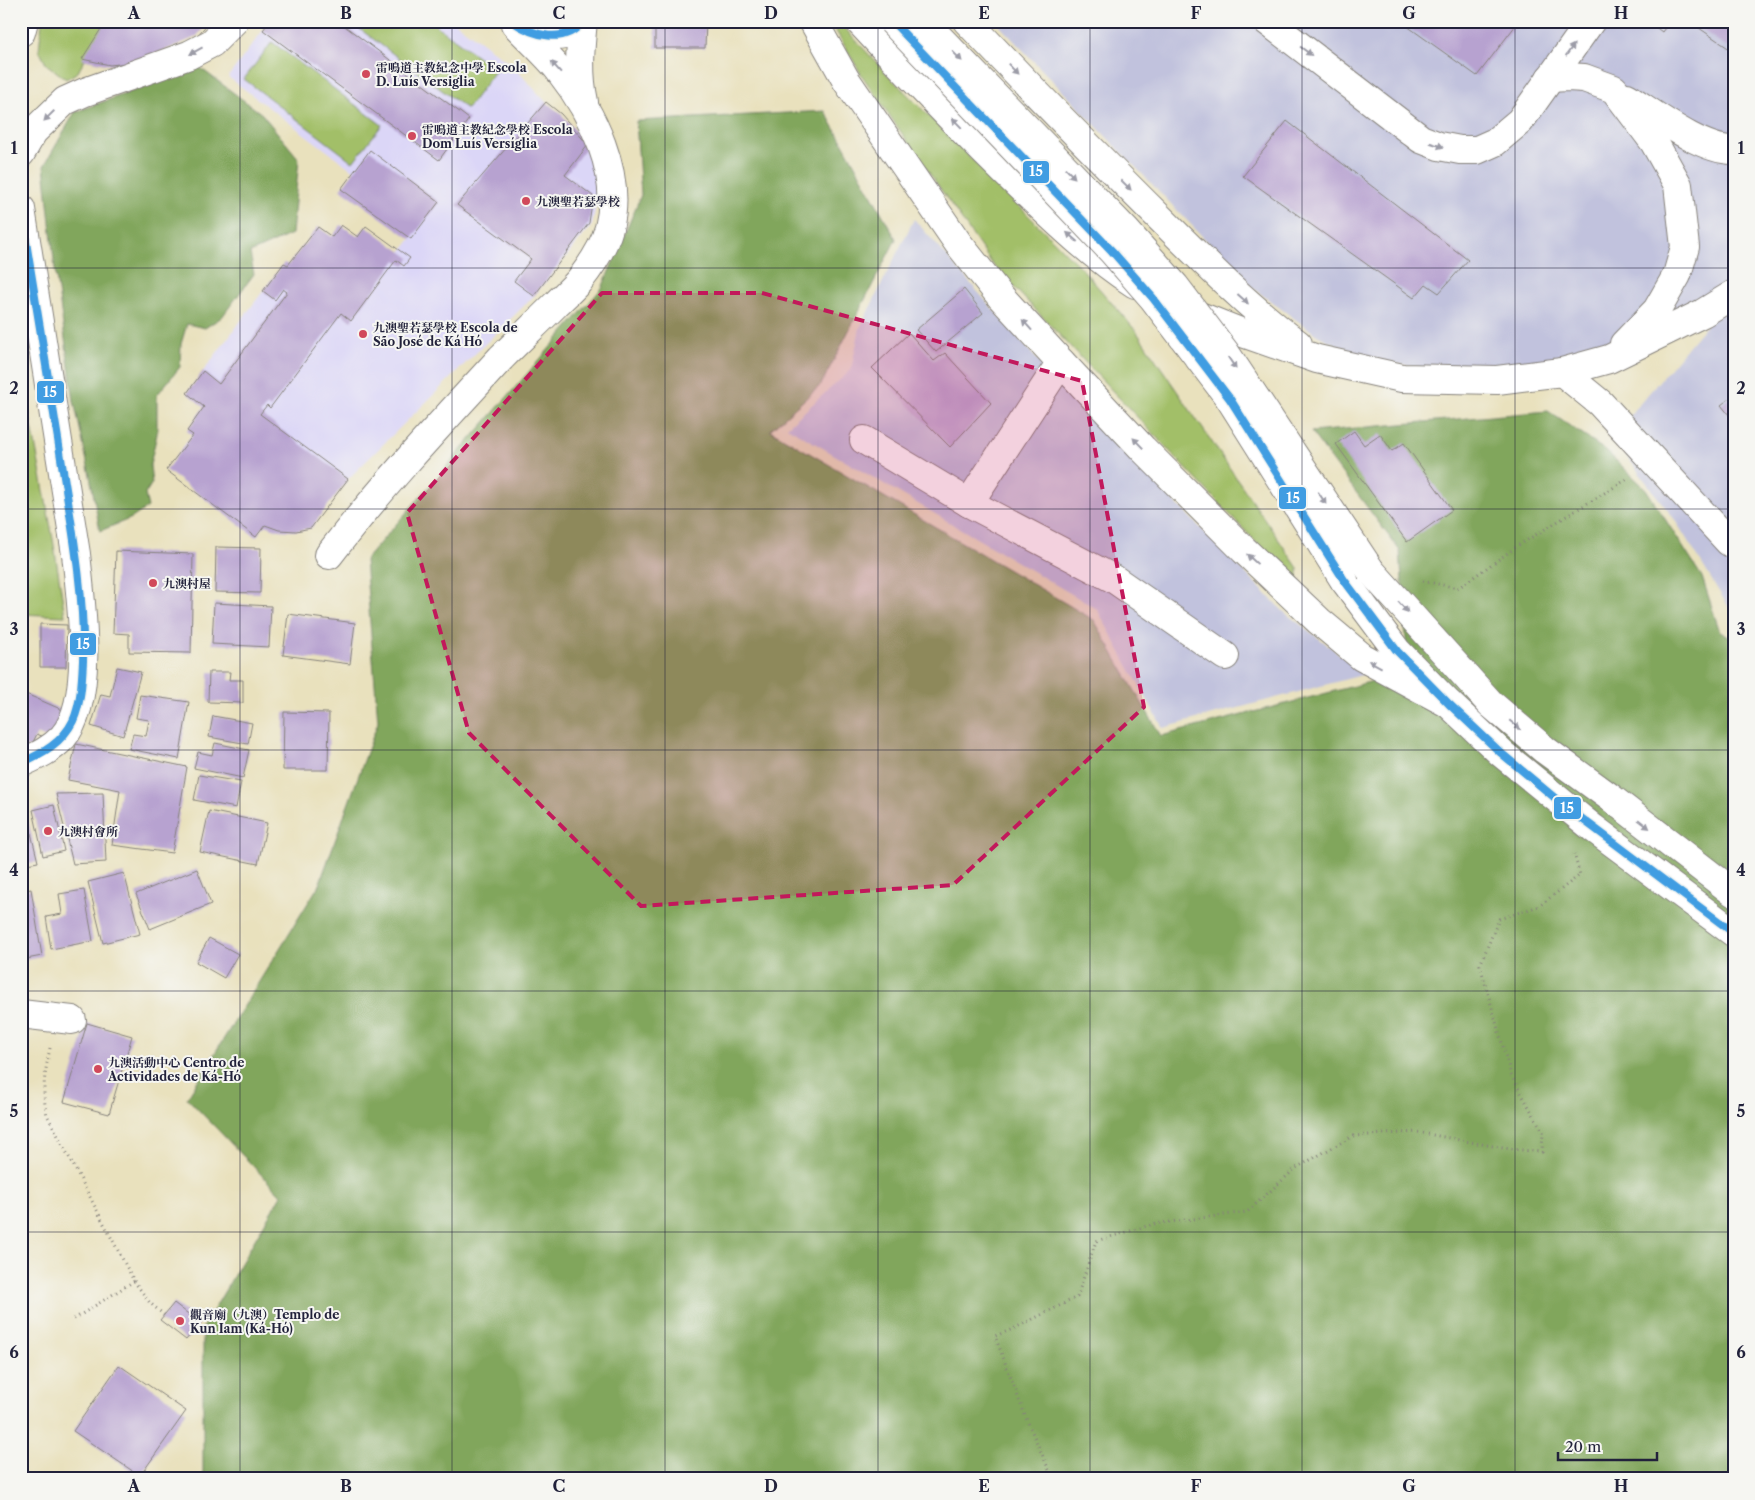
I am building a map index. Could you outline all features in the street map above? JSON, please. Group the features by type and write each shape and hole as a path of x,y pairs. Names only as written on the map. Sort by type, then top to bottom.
{"street":[{"path":"21,32 24,21"},
{"path":"21,153 33,132 65,101 189,55 212,43 234,21"},
{"path":"513,22 535,33 553,36 573,32 583,21"},
{"path":"583,21 579,66 580,83 585,106"},
{"path":"813,21 846,80 958,244 1001,296 1061,362 1143,449 1244,550 1319,621 1362,657 1449,704"},
{"path":"859,21 997,165 1070,235 1111,269 1149,293 1187,311 1318,359 1402,378 1497,380 1562,372 1609,360 1703,313 1734,294"},
{"path":"892,21 1112,251 1153,298 1230,399 1344,580 1398,651 1449,704 1502,753 1561,802 1734,933"},
{"path":"923,21 1127,232 1175,286 1230,360 1377,578 1491,704 1545,750 1611,798 1734,893"},
{"path":"967,21 1112,171 1240,297 1318,359"},
{"path":"1267,21 1421,139 1439,146 1460,150 1477,150 1495,142 1520,121 1591,21"},
{"path":"329,555 352,525 440,424 508,351 578,282 597,253 608,228 612,200 610,174 598,134 585,106 558,68 513,22"},
{"path":"1550,78 1584,78 1614,89 1702,143 1724,150 1734,150"},
{"path":"1609,360 1657,310 1677,275 1685,247 1678,185 1654,142 1614,89"},
{"path":"21,209 76,554 82,606 83,647 80,695 72,722 64,736 50,750 21,763"},
{"path":"969,503 1061,362"},
{"path":"1562,372 1600,403 1729,542 1734,545"},
{"path":"864,440 969,503 1114,579 1225,656"},
{"path":"1361,601 1377,578"},
{"path":"21,1014 64,1019"}],"path":[{"path":"1419,581 1458,588 1519,545 1655,462"},
{"path":"1053,1479 1026,1418 995,1336 1013,1329 1077,1296 1096,1241 1154,1224 1247,1212 1296,1168 1353,1136 1417,1132 1504,1148 1542,1152 1543,1132 1511,1075 1480,965 1499,918 1539,906 1580,875 1573,848"},
{"path":"64,1019 44,1077 43,1098 47,1116 134,1281 150,1302 164,1315"},
{"path":"74,1320 134,1281"}],"highlighted area":[{"path":"602,293 762,293 1082,381 1144,707 953,885 641,906 469,733 407,513"}],"shaded area":[{"name":"九澳聖若瑟學校 Escola de São José de Ká Hó","path":"270,21 453,21 512,65 546,102 561,114 588,145 596,177 598,196 592,225 534,296 348,479 311,528 296,531 279,530 265,525 256,537 166,470 192,435 187,431 204,407 187,393 284,263 289,265 318,227 332,237 341,225 358,237 366,226 401,252 411,239 341,189 354,171 228,77"},
{"path":"995,21 1734,21 1734,286 1599,356 1498,369 1421,367 1367,360 1317,335 1250,286"},
{"path":"914,219 1042,365 1284,612 1366,674 1163,728 1097,609 787,427 851,370 860,328"},
{"path":"1734,292 1734,616 1675,520 1612,437"}],"green space":[{"path":"42,21 106,21 78,72 66,79 46,64 39,50"},
{"path":"349,21 430,21 496,70 467,109"},
{"path":"830,21 838,21 888,75 1084,271 1136,331 1298,568 1298,582 1292,580 993,265 863,77"},
{"path":"272,42 382,125 353,162 244,79"},
{"path":"199,67 262,114 299,159 292,234 250,253 254,274 222,317 205,328 187,324 181,344 180,367 157,395 157,434 150,465 152,483 145,494 148,507 132,518 100,531 74,401 55,270 44,166 75,112"},
{"path":"825,111 896,239 821,385 770,430 1094,620 1161,736 1408,672 1400,551 1311,432 1548,411 1606,451 1646,489 1702,577 1720,632 1734,640 1734,1479 203,1479 203,1328 281,1195 187,1098 319,885 378,722 365,560 602,288 641,195 636,121"},
{"path":"21,368 53,539 65,616 21,614"}],"building":[{"path":"106,21 210,21 196,37 137,62 110,65 82,59"},
{"name":"雷鳴道主教紀念中學 Escola D. Luís Versiglia","path":"270,21 338,21 469,119 439,160 263,30"},
{"path":"655,21 706,21 705,48 655,48"},
{"path":"1400,21 1519,21 1477,76"},
{"path":"1648,21 1670,21 1662,32"},
{"path":"1689,21 1734,21 1734,52"},
{"name":"九澳聖若瑟學校","path":"546,102 561,114 588,145 565,175 593,196 589,223 534,296 514,281 531,259 457,205"},
{"path":"1287,121 1468,260 1439,293 1426,284 1414,298 1243,176"},
{"path":"370,150 439,202 411,239 341,189"},
{"name":"九澳聖若瑟學校 Escola de São José de Ká Hó","path":"341,225 358,237 366,226 410,258 404,266 396,260 351,321 341,313 270,408 267,405 260,414 348,479 311,528 296,531 279,530 265,525 256,537 166,470 193,435 187,431 204,407 187,393 203,371 219,384 287,292 283,289 275,300 263,291 284,263 288,265 318,227 332,237"},
{"path":"964,289 983,313 936,352 916,330"},
{"path":"909,333 934,361 945,353 991,403 950,447 872,368"},
{"path":"1734,395 1734,421 1721,405"},
{"path":"1354,431 1364,445 1380,434 1392,451 1404,443 1452,510 1407,542 1336,444"},
{"path":"216,547 261,548 260,593 215,592"},
{"name":"九澳村屋","path":"116,551 193,554 191,653 129,652 129,634 113,633"},
{"path":"214,603 271,606 269,647 212,644"},
{"path":"288,614 355,623 350,664 283,655"},
{"path":"40,624 67,625 66,667 40,667"},
{"path":"117,667 141,672 123,736 91,726 101,694 110,696"},
{"path":"209,672 230,672 229,680 243,680 243,703 208,702"},
{"path":"26,694 65,711 53,741 37,734 30,748 21,745 21,705"},
{"path":"140,695 189,702 179,759 129,749 133,734 146,736 149,720 136,718"},
{"path":"284,712 329,713 328,770 283,770"},
{"path":"213,716 252,723 248,744 209,737"},
{"path":"215,743 249,750 243,778 194,768 198,752 212,755"},
{"path":"76,744 187,767 172,853 112,845 120,790 68,780"},
{"path":"199,775 241,782 236,808 194,800"},
{"path":"21,792 38,862 21,865"},
{"path":"103,793 106,862 73,864 56,794"},
{"name":"九澳村會所","path":"54,805 64,851 43,856 33,810"},
{"path":"209,811 267,823 258,864 200,852"},
{"path":"197,869 211,904 150,929 136,894"},
{"path":"124,873 140,934 103,943 88,882"},
{"path":"31,889 42,956 21,960 21,891"},
{"path":"84,890 93,941 51,949 46,917 62,914 59,894"},
{"path":"209,938 238,954 224,978 196,962"},
{"name":"九澳活動中心 Centro de Actividades de Ká-Hó","path":"87,1023 132,1036 109,1114 64,1102"},
{"name":"觀音廟（九澳）Templo de Kun Iam (Ká-Hó)","path":"174,1303 200,1323 186,1340 160,1320"},
{"path":"119,1365 186,1411 140,1476 73,1431"}],"transit line":[{"name":"15","path":"512,21 529,31 549,36 567,33 576,29 583,21"},
{"name":"15","path":"892,21 1112,251 1153,298 1230,399 1344,580 1397,651 1501,753 1561,803 1734,933"},
{"name":"15","path":"21,211 79,577 83,633 82,684 73,721 69,729 58,741 21,763"}],"place":[{"name":"雷鳴道主教紀念中學 Escola D. Luís Versiglia","path":"366,74"},
{"name":"雷鳴道主教紀念學校 Escola Dom Luís Versíglia","path":"412,136"},
{"name":"九澳聖若瑟學校","path":"526,201"},
{"name":"九澳聖若瑟學校 Escola de São José de Ká Hó","path":"363,334"},
{"name":"九澳村屋","path":"153,583"},
{"name":"九澳村會所","path":"48,831"},
{"name":"九澳活動中心 Centro de Actividades de Ká-Hó","path":"98,1069"},
{"name":"觀音廟（九澳）Templo de Kun Iam (Ká-Hó)","path":"180,1321"}]}
